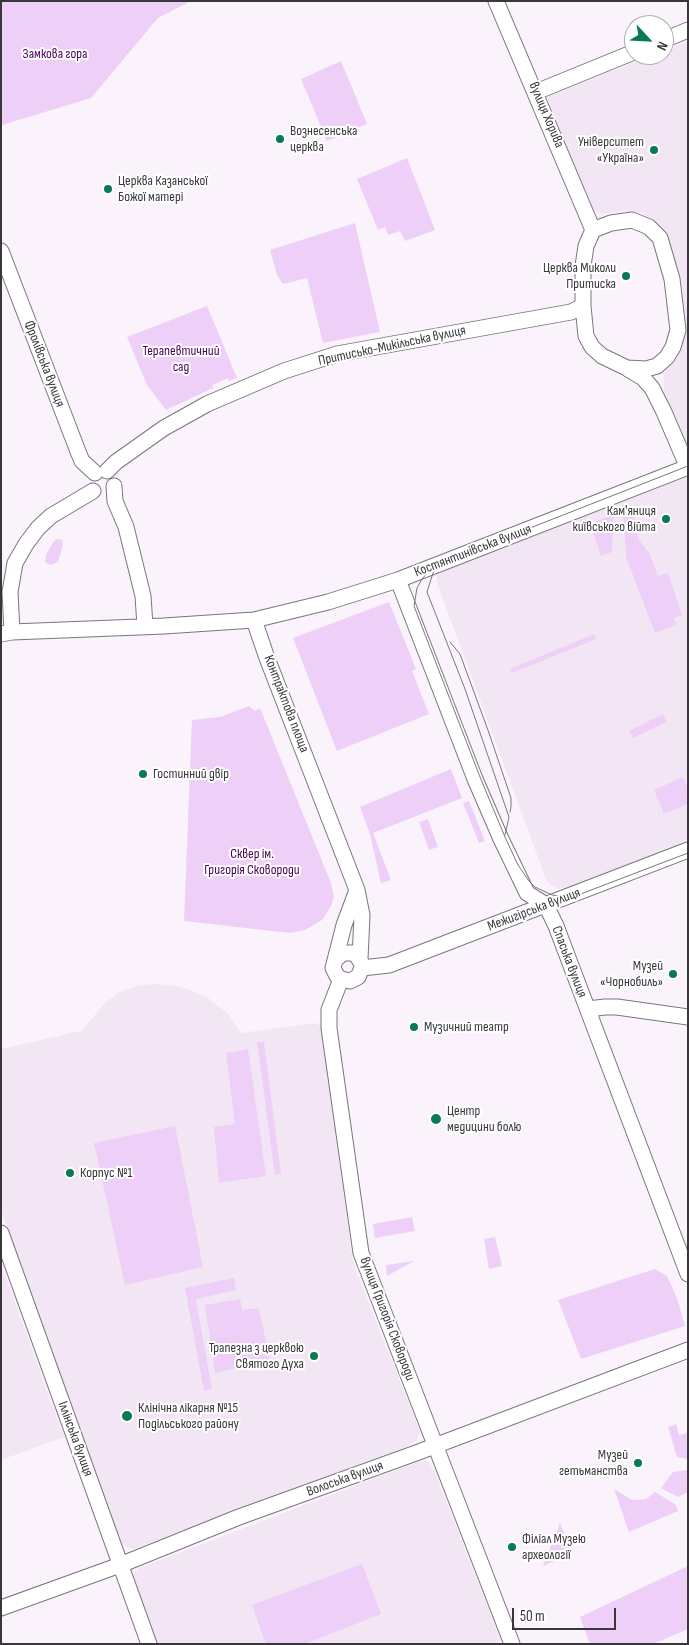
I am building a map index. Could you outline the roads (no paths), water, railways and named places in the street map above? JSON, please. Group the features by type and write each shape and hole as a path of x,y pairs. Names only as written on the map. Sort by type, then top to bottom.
{"street":[{"name":"вулиця Хорива","path":"496,1 594,230"},
{"path":"674,36 688,30"},
{"path":"536,92 624,56"},
{"path":"664,412 659,386 660,375 673,347 678,330 672,279 660,238 649,227 632,220 611,223 594,230 586,246 583,266 583,306 586,336 592,347 602,356 628,368 643,378 652,388 688,468"},
{"name":"Фролівська вулиця","path":"1,250 7,282 82,461 113,477 106,493"},
{"name":"Притисько-Микільська вулиця","path":"101,472 164,428 207,404 284,371 337,354 571,312 583,306"},
{"path":"628,368 646,369 657,366 667,357"},
{"name":"Костянтинівська вулиця","path":"254,620 328,602 398,580 688,468"},
{"path":"101,472 90,480 90,486 106,493 126,527 143,596 145,626"},
{"path":"106,493 51,516 38,528 19,557 11,579 7,633 254,620"},
{"path":"398,580 476,782 501,839 527,893 546,905"},
{"name":"Контрактова площа","path":"254,620 357,890 362,915 361,964"},
{"name":"Межигірська вулиця","path":"361,964 379,967 389,965 688,850"},
{"path":"336,959 343,953 353,953 361,964 358,977 350,981 341,980 334,972 334,963 344,925 357,890"},
{"name":"Спаська вулиця","path":"546,905 588,1009 688,1274"},
{"name":"вулиця Григорія Сковороди","path":"341,980 329,1010 329,1028 361,1253 512,1644"},
{"path":"588,1009 618,1007 688,1017"},
{"name":"Іллінська вулиця","path":"1,1233 149,1644"},
{"name":"Волоська вулиця","path":"1,1608 120,1565 224,1523 688,1350"}],"tram line":[{"path":"688,466 446,561 430,570 422,579 417,588 414,606 505,837 518,865 535,887 552,895 568,897 578,895 688,853"},
{"path":"436,569 427,592 465,689 509,817 505,835"},
{"path":"450,642 460,654 489,733 511,798 510,812"}],"place":[{"name":"Вознесенська церква","path":"280,139"},
{"name":"Університет «Україна»","path":"654,150"},
{"name":"Церква Казанської Божої матері","path":"108,189"},
{"name":"Церква Миколи Притиска","path":"626,276"},
{"name":"Кам'яниця київського війта","path":"666,519"},
{"name":"Гостинний двір","path":"143,774"},
{"name":"Музей «Чорнобиль»","path":"673,974"},
{"name":"Музичний театр","path":"414,1027"},
{"name":"Центр медицини болю","path":"436,1119"},
{"name":"Корпус №1","path":"70,1173"},
{"name":"Трапезна з церквою Святого Духа","path":"314,1356"},
{"name":"Клінічна лікарня №15 Подільського району","path":"127,1416"},
{"name":"Музей гетьманства","path":"638,1463"},
{"name":"Філіал Музею археології","path":"512,1547"}],"park label":[{"name":"Замкова гора","path":"55,54"},
{"name":"Терапевтичний сад","path":"181,360"},
{"name":"Сквер ім. Григорія Сковороди","path":"252,862"}]}
